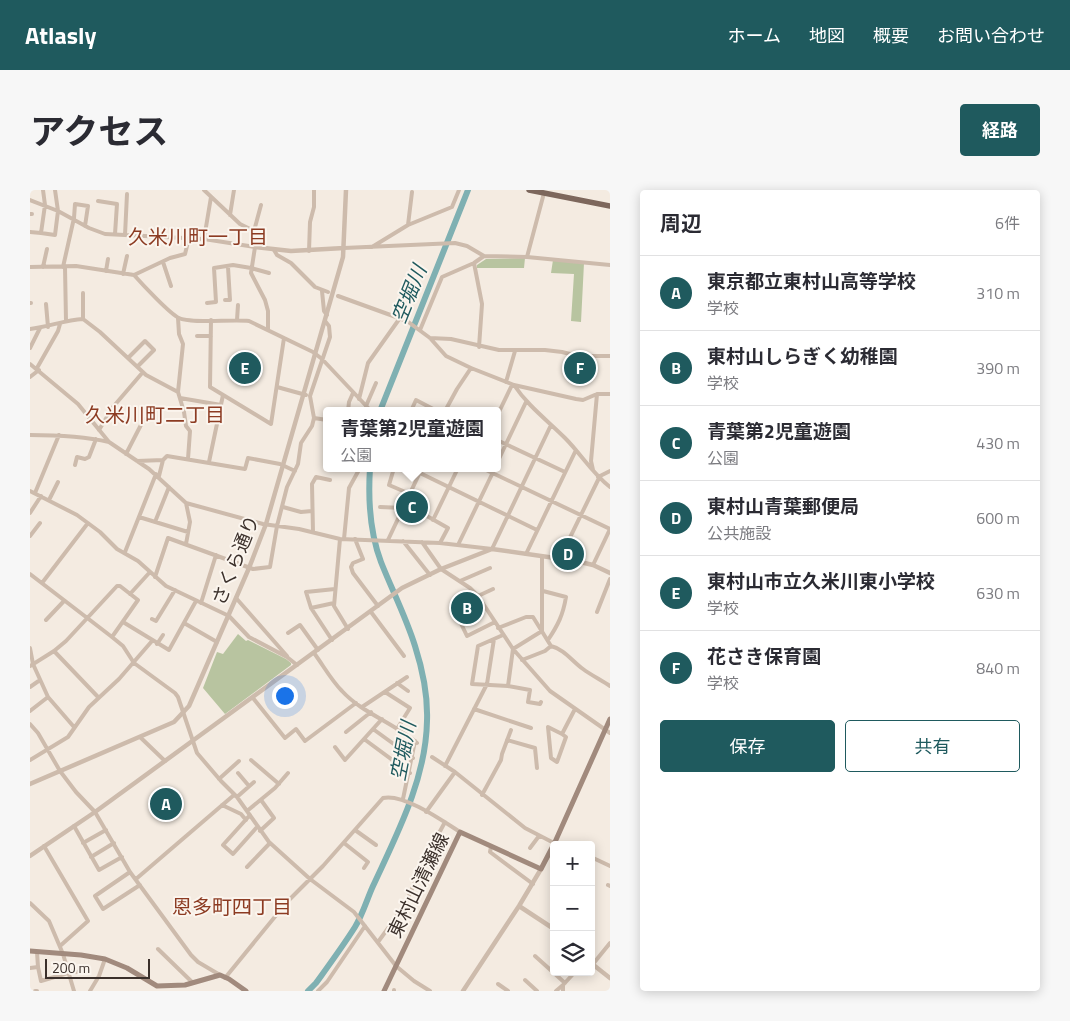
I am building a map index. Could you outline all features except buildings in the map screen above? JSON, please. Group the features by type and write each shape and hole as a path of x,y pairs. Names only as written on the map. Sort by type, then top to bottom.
{"main road":[{"path":"529,190 610,206"},
{"path":"555,841 608,731 610,719"},
{"name":"東村山清瀬線","path":"384,991 460,832 541,869"},
{"path":"541,869 550,852"},
{"path":"30,950 105,959 127,968 157,986 193,983 222,976 246,991"}],"street":[{"path":"41,233 45,205 43,190"},
{"path":"30,232 55,235 58,211 56,190"},
{"path":"204,190 240,224 254,231"},
{"path":"230,215 234,190"},
{"path":"309,251 314,190"},
{"name":"さくら通り","path":"30,784 174,722 189,706 266,524 327,315 344,248 346,190"},
{"path":"372,247 408,224 452,207 459,190"},
{"path":"408,224 412,192"},
{"path":"526,257 541,192"},
{"path":"125,234 128,194"},
{"path":"204,239 211,197"},
{"path":"30,200 45,205 105,234 204,239 274,250 309,251 452,243 466,246 484,256 526,257 610,264"},
{"path":"98,201 117,204 116,234"},
{"path":"66,321 64,267 75,204 88,206 86,226"},
{"path":"261,205 254,231 251,273 265,300 268,311 268,330"},
{"path":"30,267 76,266 134,275 185,254 189,238"},
{"path":"43,267 46,249"},
{"path":"274,250 277,255 290,263 316,287 328,292"},
{"path":"123,274 127,256"},
{"path":"420,330 442,277 474,263 484,256"},
{"path":"106,271 108,259"},
{"path":"163,262 171,286"},
{"path":"474,263 482,304 479,347"},
{"path":"207,303 218,302 214,268 233,265 269,273"},
{"path":"225,300 230,300 228,267"},
{"path":"134,275 178,318 185,320 249,321 315,354 367,407"},
{"path":"322,291 324,311 327,315"},
{"path":"83,293 83,319"},
{"path":"338,296 407,321 430,338 446,356 513,385 583,400 597,394 610,394"},
{"path":"46,304 48,327"},
{"path":"237,320 238,305"},
{"path":"178,318 179,334 184,344 178,392 186,426 190,431 188,459"},
{"path":"359,399 368,364 400,318"},
{"path":"30,329 83,319 100,332 143,372 178,392"},
{"path":"211,320 210,387 271,424 284,338"},
{"path":"156,577 168,538 249,568 270,567 277,526 287,487 295,471 301,443 312,426 314,418 310,396 330,337 329,326 325,321"},
{"path":"30,377 38,369 60,324"},
{"path":"30,348 40,328"},
{"path":"197,336 211,336"},
{"path":"430,338 451,339 479,347 499,350 562,352 578,356 610,356"},
{"path":"128,358 144,341 154,350 138,366"},
{"path":"506,382 515,351"},
{"path":"562,352 565,358"},
{"path":"30,364 78,404 109,442 157,475 186,502 266,524 342,539 440,543 492,549 560,558 593,565 610,572"},
{"path":"447,407 471,368"},
{"path":"99,430 113,407 143,372"},
{"path":"370,407 376,383"},
{"path":"513,385 526,402 576,450 598,477 610,487"},
{"path":"501,408 513,385"},
{"path":"277,387 310,396"},
{"path":"349,407 353,393"},
{"path":"594,472 591,461 597,394"},
{"path":"209,462 223,395"},
{"path":"180,398 221,405"},
{"path":"413,407 416,400 429,407"},
{"path":"501,455 526,402"},
{"path":"314,418 323,419"},
{"path":"126,454 144,419"},
{"path":"30,856 95,812 401,589 441,569 492,549 550,425"},
{"path":"30,435 96,439 109,442"},
{"path":"35,493 59,436"},
{"path":"75,464 77,457 85,460 89,457 96,439"},
{"path":"501,442 565,472"},
{"path":"526,554 576,450"},
{"path":"125,552 163,460 167,456 245,469 248,458 283,465 295,471"},
{"path":"137,460 163,460"},
{"path":"560,558 598,477 610,471"},
{"path":"348,629 334,608 334,603 349,488 358,472"},
{"path":"393,472 389,485 410,494"},
{"path":"433,520 456,472"},
{"path":"388,540 420,473 537,530"},
{"path":"458,545 492,473 610,529 593,565"},
{"path":"313,532 312,484 316,477 330,480"},
{"path":"50,500 58,482"},
{"path":"155,522 169,487"},
{"path":"30,491 50,500 88,523 117,549 138,561 166,586 228,616 249,638 287,657"},
{"path":"30,513 41,496"},
{"path":"186,502 189,515 186,544"},
{"path":"380,506 403,508 411,512 418,511 448,528 440,543"},
{"path":"282,507 301,512 312,511"},
{"path":"138,518 188,532"},
{"path":"30,536 40,523"},
{"path":"42,583 88,523"},
{"path":"355,539 363,559 353,563 351,567 353,573 378,606"},
{"path":"403,541 430,574"},
{"path":"422,542 441,569 470,588 477,595 513,649 550,691 608,731"},
{"path":"123,622 169,650 184,623 199,602 216,555"},
{"path":"542,556 542,631"},
{"path":"460,581 490,568"},
{"path":"130,594 150,572"},
{"path":"30,574 123,646 134,663 178,697 197,753 249,813 270,843 310,879 353,912 396,966 430,991"},
{"path":"597,612 610,579"},
{"path":"32,665 54,651 117,586 120,586 138,600 112,637"},
{"path":"332,640 311,608 306,592 335,589"},
{"path":"493,589 453,607 467,636 495,622"},
{"path":"152,618 156,621 175,590"},
{"path":"543,591 566,597 558,624 548,640"},
{"path":"236,598 297,666"},
{"path":"46,620 64,601"},
{"path":"311,608 334,603"},
{"path":"370,612 404,656"},
{"path":"498,628 532,616 551,646 560,650 574,660 581,668 610,686"},
{"path":"184,623 217,642"},
{"path":"288,633 300,624 342,691 356,703 416,742 403,799"},
{"path":"513,649 542,631"},
{"path":"157,644 163,635"},
{"path":"503,635 478,646 472,684 508,686 530,690 528,703 540,704 541,702"},
{"path":"445,766 487,684 494,639"},
{"path":"30,760 68,737 98,697 119,679 152,641"},
{"path":"522,660 545,651 551,646"},
{"path":"30,648 32,665 48,697 74,727"},
{"path":"508,686 513,649"},
{"path":"54,651 98,697"},
{"path":"362,707 407,677"},
{"path":"30,687 40,680"},
{"path":"397,684 408,691"},
{"path":"384,692 410,708 397,729"},
{"path":"30,710 48,697"},
{"path":"253,698 285,738 296,729 305,740 356,703"},
{"path":"474,709 531,728"},
{"path":"562,734 575,709"},
{"path":"346,732 372,712"},
{"path":"335,747 345,760 382,719"},
{"path":"30,724 76,792 95,812 130,872 193,958 222,976 383,798 403,799 460,832"},
{"path":"548,727 562,734 566,737 557,762 551,758 548,727"},
{"path":"373,729 413,758"},
{"path":"482,795 499,765 511,730"},
{"path":"140,737 165,761"},
{"path":"364,739 410,773"},
{"path":"507,740 535,748 537,768"},
{"path":"432,758 454,772 525,828 550,841"},
{"path":"252,760 279,784"},
{"path":"219,779 239,761"},
{"path":"426,812 454,772"},
{"path":"238,773 249,786"},
{"path":"261,800 274,818 259,829 233,854 224,845 246,820 249,813 261,800 279,784 288,773"},
{"path":"136,879 222,805 254,782"},
{"path":"222,805 241,814 246,820"},
{"path":"378,942 405,905 424,861 445,822"},
{"path":"74,826 99,870 122,857"},
{"path":"84,843 106,830"},
{"path":"355,830 376,844"},
{"path":"530,848 539,836"},
{"path":"91,857 114,843"},
{"path":"247,867 270,843"},
{"path":"344,843 370,860 364,868"},
{"path":"44,846 88,921 60,946"},
{"path":"491,847 490,852 533,884"},
{"path":"595,859 610,866"},
{"path":"464,991 541,869"},
{"path":"130,872 95,896 103,909 140,885"},
{"path":"30,903 49,921 63,954 74,991"},
{"path":"519,906 550,927"},
{"path":"318,991 327,982 365,925"},
{"path":"595,960 610,943"},
{"path":"158,949 193,983"},
{"path":"37,952 38,967 42,981 68,972 79,972"},
{"path":"535,956 564,984"},
{"path":"90,991 99,976 105,959"},
{"path":"595,966 610,978"},
{"path":"30,968 38,967"},
{"path":"556,991 571,976"},
{"path":"525,980 537,991"},
{"path":"498,984 508,991"},
{"path":"563,991 564,984"}],"green space":[{"path":"525,258 524,268 477,268 477,265 486,259"},
{"path":"553,260 584,263 581,322 571,321 574,274 551,273"},
{"path":"238,634 246,641 248,640 286,659 291,665 225,714 203,688 217,652 223,654"}],"waterway":[{"name":"空堀川","path":"382,407 468,190"},
{"name":"空堀川","path":"308,991 336,955 360,917 409,806 422,764 425,743 427,711 423,674 411,635 377,551 371,516 370,472"}],"place":[{"name":"東村山市立久米川東小学校","path":"245,368"},
{"name":"花さき保育園","path":"580,368"},
{"name":"青葉第2児童遊園","path":"412,507"},
{"name":"東村山青葉郵便局","path":"568,554"},
{"name":"東村山しらぎく幼稚園","path":"467,608"},
{"name":"東京都立東村山高等学校","path":"166,804"}],"district":[{"name":"久米川町一丁目","path":"198,237"},
{"name":"久米川町二丁目","path":"155,415"},
{"name":"恩多町四丁目","path":"232,907"}]}
